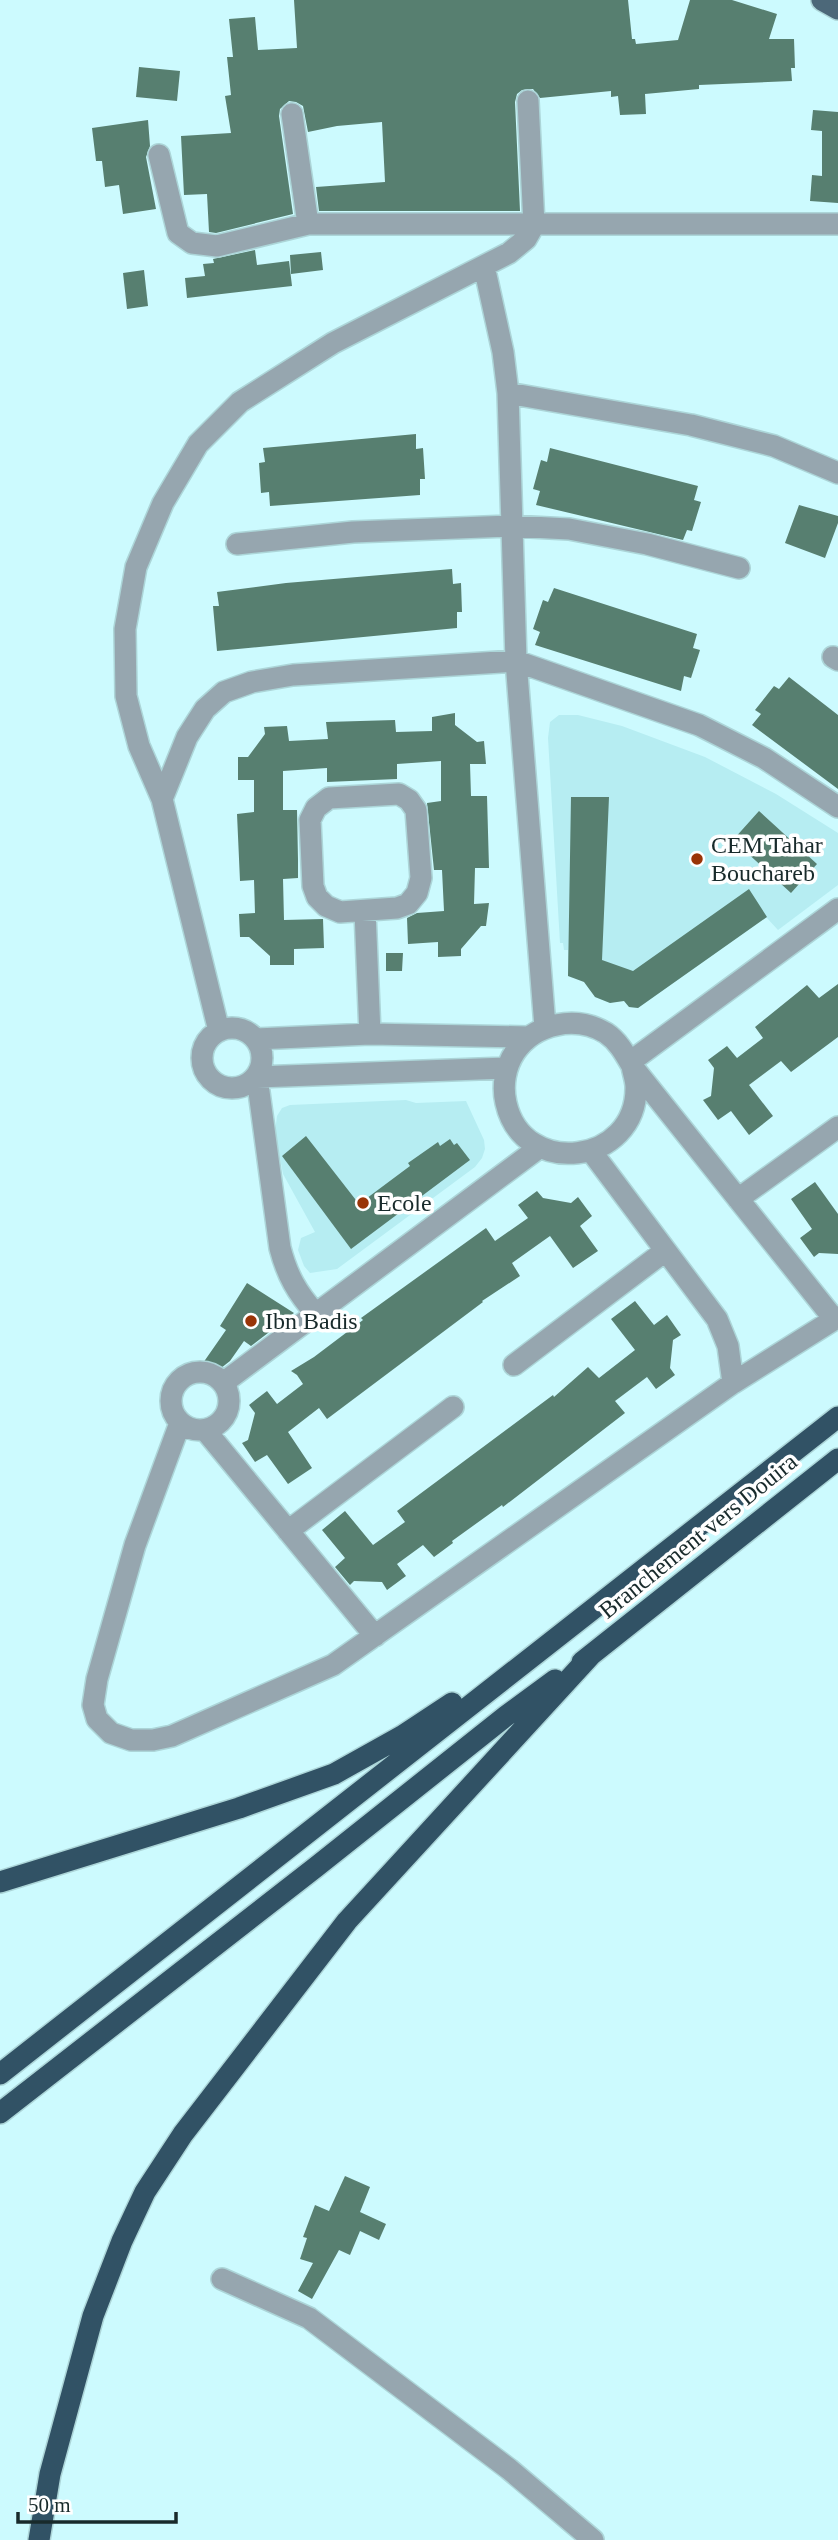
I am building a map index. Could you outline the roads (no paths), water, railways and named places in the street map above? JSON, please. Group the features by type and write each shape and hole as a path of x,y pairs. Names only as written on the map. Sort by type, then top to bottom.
{"highway":[{"path":"0,2074 838,1417"},
{"name":"Branchement vers Douira","path":"592,1654 838,1459"},
{"path":"0,1882 239,1808 334,1774 402,1736 580,1619"},
{"path":"0,2113 265,1908 506,1716 592,1654"},
{"path":"39,2540 50,2474 93,2316 122,2241 145,2192 183,2134 347,1921 592,1654"}],"main road":[{"path":"822,0 838,9"}],"street":[{"path":"219,1031 162,799 139,746 126,696 125,629 136,567 163,503 198,444 240,402 333,343 509,254 526,239 534,225 528,101"},
{"path":"292,114 308,224"},
{"path":"159,155 178,233 192,243 216,246 308,224 838,224"},
{"path":"484,266 503,352 508,393 516,662 537,1032"},
{"path":"508,393 691,425 774,446 838,473"},
{"path":"237,544 353,532 511,526 569,529 647,544 739,568"},
{"path":"162,799 187,737 205,709 224,692 252,682 293,675 516,662 699,725 764,758 838,807"},
{"path":"399,794 409,800 416,810 421,878 417,893 408,904 397,908 365,911 340,912 326,906 317,897 313,886 310,820 316,808 328,798 399,794"},
{"path":"631,1064 838,909"},
{"path":"365,911 370,1034"},
{"path":"180,1423 135,1545 97,1679 93,1705 97,1719 111,1733 131,1740 153,1740 172,1736 332,1665 733,1383 836,1318 631,1064 622,1048 606,1033 587,1025 566,1023 537,1032 370,1034 256,1039"},
{"path":"316,1314 300,1296 287,1273 280,1248 257,1077 263,1057 256,1039 248,1032 239,1029 219,1031 210,1037 204,1045 202,1065 205,1074 212,1082 231,1089 250,1084 257,1077 507,1068"},
{"path":"537,1032 515,1051 507,1068 503,1091 509,1114 521,1133 540,1147 556,1153 591,1151 610,1141 624,1126 633,1108 636,1087 631,1064"},
{"path":"738,1199 838,1127"},
{"path":"223,1383 540,1147"},
{"path":"591,1151 717,1319 727,1346 733,1383"},
{"path":"514,1365 665,1251"},
{"path":"206,1373 223,1383 229,1402 228,1412 214,1427 205,1430 187,1428 180,1423 171,1407 171,1398 178,1382 186,1375 206,1373"},
{"path":"288,1531 453,1407"},
{"path":"205,1430 375,1636"},
{"path":"222,2279 309,2318 509,2469 593,2540"}],"place":[{"name":"CEM Tahar Bouchareb","path":"697,859"},
{"name":"Ecole","path":"363,1203"},
{"name":"Ibn Badis","path":"251,1321"}]}
